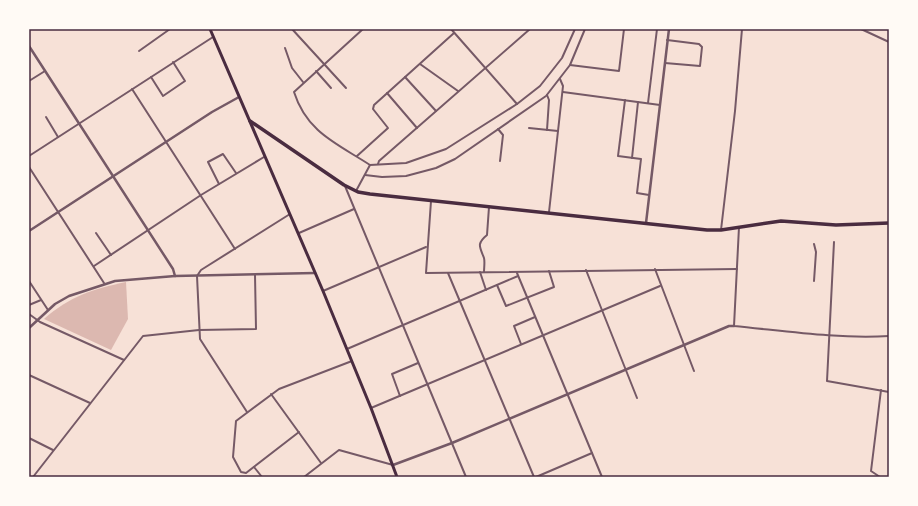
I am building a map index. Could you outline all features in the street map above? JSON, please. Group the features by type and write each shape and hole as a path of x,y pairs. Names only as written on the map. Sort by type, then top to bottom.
{"main road":[{"path":"210,29 323,291 371,408 397,477"},
{"path":"250,121 344,185 356,191 370,194 721,230 739,226 781,221 836,225 889,223"}],"street":[{"path":"139,51 170,29"},
{"path":"292,29 346,88"},
{"path":"363,29 294,90 294,93 312,124 335,145 357,156 370,165 406,163 436,154 517,104 536,90 546,80 562,58 575,29"},
{"path":"451,29 517,104"},
{"path":"378,164 379,160 530,29"},
{"path":"365,175 382,177 406,176 436,168 454,159 547,95 570,65 585,29"},
{"path":"570,65 619,71 624,29"},
{"path":"648,103 656,29"},
{"path":"646,223 669,29"},
{"path":"721,230 735,111 742,29"},
{"path":"861,29 889,42"},
{"path":"357,156 388,128 373,107 454,33"},
{"path":"29,156 214,37"},
{"path":"665,63 700,66 702,47 699,44 667,40"},
{"path":"29,46 147,231 173,269 175,276"},
{"path":"285,48 292,68 303,82"},
{"path":"151,78 163,96 185,81 173,62"},
{"path":"420,64 458,91"},
{"path":"29,81 45,70"},
{"path":"316,71 331,88"},
{"path":"405,77 436,111"},
{"path":"549,213 563,92 563,84 560,79"},
{"path":"132,89 235,249"},
{"path":"563,92 660,105"},
{"path":"387,93 417,128"},
{"path":"547,95 549,100 547,130"},
{"path":"29,231 59,213 212,112 239,97"},
{"path":"624,100 618,156 641,159 638,193 649,195"},
{"path":"632,158 638,102"},
{"path":"46,117 58,137"},
{"path":"529,128 558,131"},
{"path":"498,129 502,135 500,161"},
{"path":"220,184 208,162 223,154 236,173"},
{"path":"94,266 201,195 266,156"},
{"path":"356,191 370,165"},
{"path":"29,167 104,283"},
{"path":"344,185 466,477"},
{"path":"431,200 426,273 737,269"},
{"path":"486,290 482,272 484,258 480,249 481,239 486,234 489,207"},
{"path":"298,233 354,209"},
{"path":"247,412 204,346 199,330 197,276 200,270 290,214"},
{"path":"734,326 739,226"},
{"path":"96,233 111,255"},
{"path":"834,242 827,381 889,392"},
{"path":"814,244 816,252 814,281"},
{"path":"323,291 427,247"},
{"path":"654,269 694,371"},
{"path":"586,270 637,398"},
{"path":"497,285 506,306 554,286 549,271"},
{"path":"517,272 602,477"},
{"path":"448,273 535,477 592,453"},
{"path":"29,328 48,310 69,296 104,283 127,279 175,276 315,274"},
{"path":"33,477 124,360 146,335 199,330 256,329 255,275"},
{"path":"347,349 518,276"},
{"path":"29,281 48,310"},
{"path":"371,408 543,334 660,286"},
{"path":"29,305 41,300"},
{"path":"29,314 37,320 124,360"},
{"path":"521,344 514,326 535,317"},
{"path":"304,477 339,450 393,465 452,443 684,345 734,326 830,336 872,338 889,336"},
{"path":"299,432 246,473 241,472 233,457 236,421 247,412 279,389 352,361"},
{"path":"400,396 392,374 418,363"},
{"path":"29,375 90,403"},
{"path":"880,477 871,471 881,390"},
{"path":"271,394 321,463"},
{"path":"29,438 53,450"},
{"path":"254,467 262,477"}],"shaded area":[{"path":"126,282 128,319 111,350 44,319 63,304 82,294"}]}
